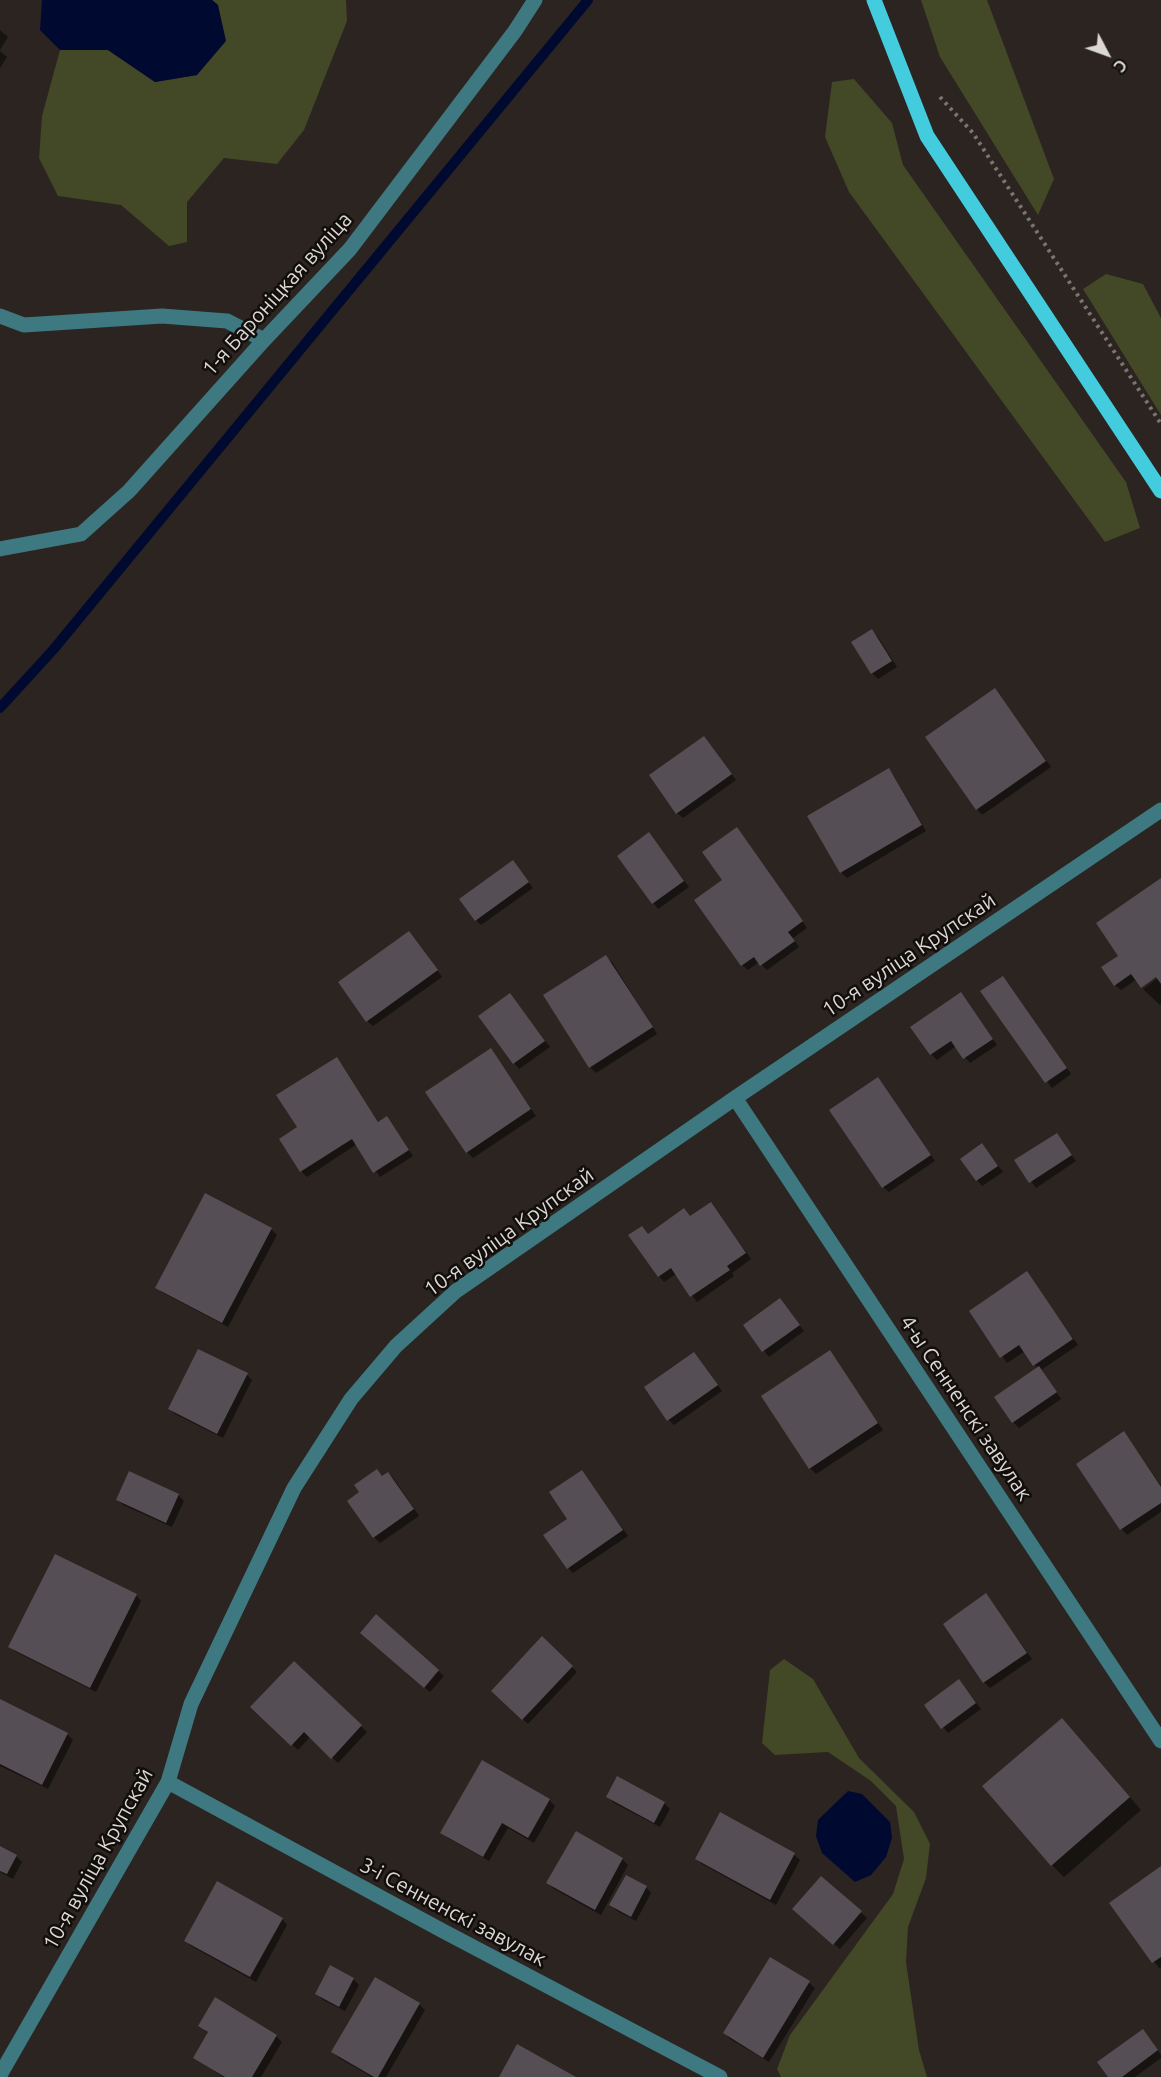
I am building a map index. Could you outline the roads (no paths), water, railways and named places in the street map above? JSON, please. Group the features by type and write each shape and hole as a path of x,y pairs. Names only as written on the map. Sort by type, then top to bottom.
{"main road":[{"path":"874,0 927,135 1161,491"}],"street":[{"name":"1-я Бароніцкая вуліца","path":"0,549 81,534 129,491 264,340 350,249 515,31 535,0"},
{"path":"0,316 24,325 162,316 227,321 264,340"},
{"name":"10-я вуліца Крупскай","path":"0,2075 168,1782 190,1704 294,1488 351,1399 396,1346 456,1291 735,1098 1161,810"},
{"name":"4-ы Сенненскі завулак","path":"735,1098 1161,1740"},
{"name":"3-і Сенненскі завулак","path":"168,1782 720,2077"}],"water":[{"path":"42,0 212,0 218,5 226,41 197,75 155,82 108,50 60,50 40,30"},
{"path":"848,1791 862,1794 890,1822 892,1838 886,1857 871,1875 855,1882 822,1853 816,1836 818,1820"}],"waterway":[{"path":"0,708 53,650 588,0"}]}
